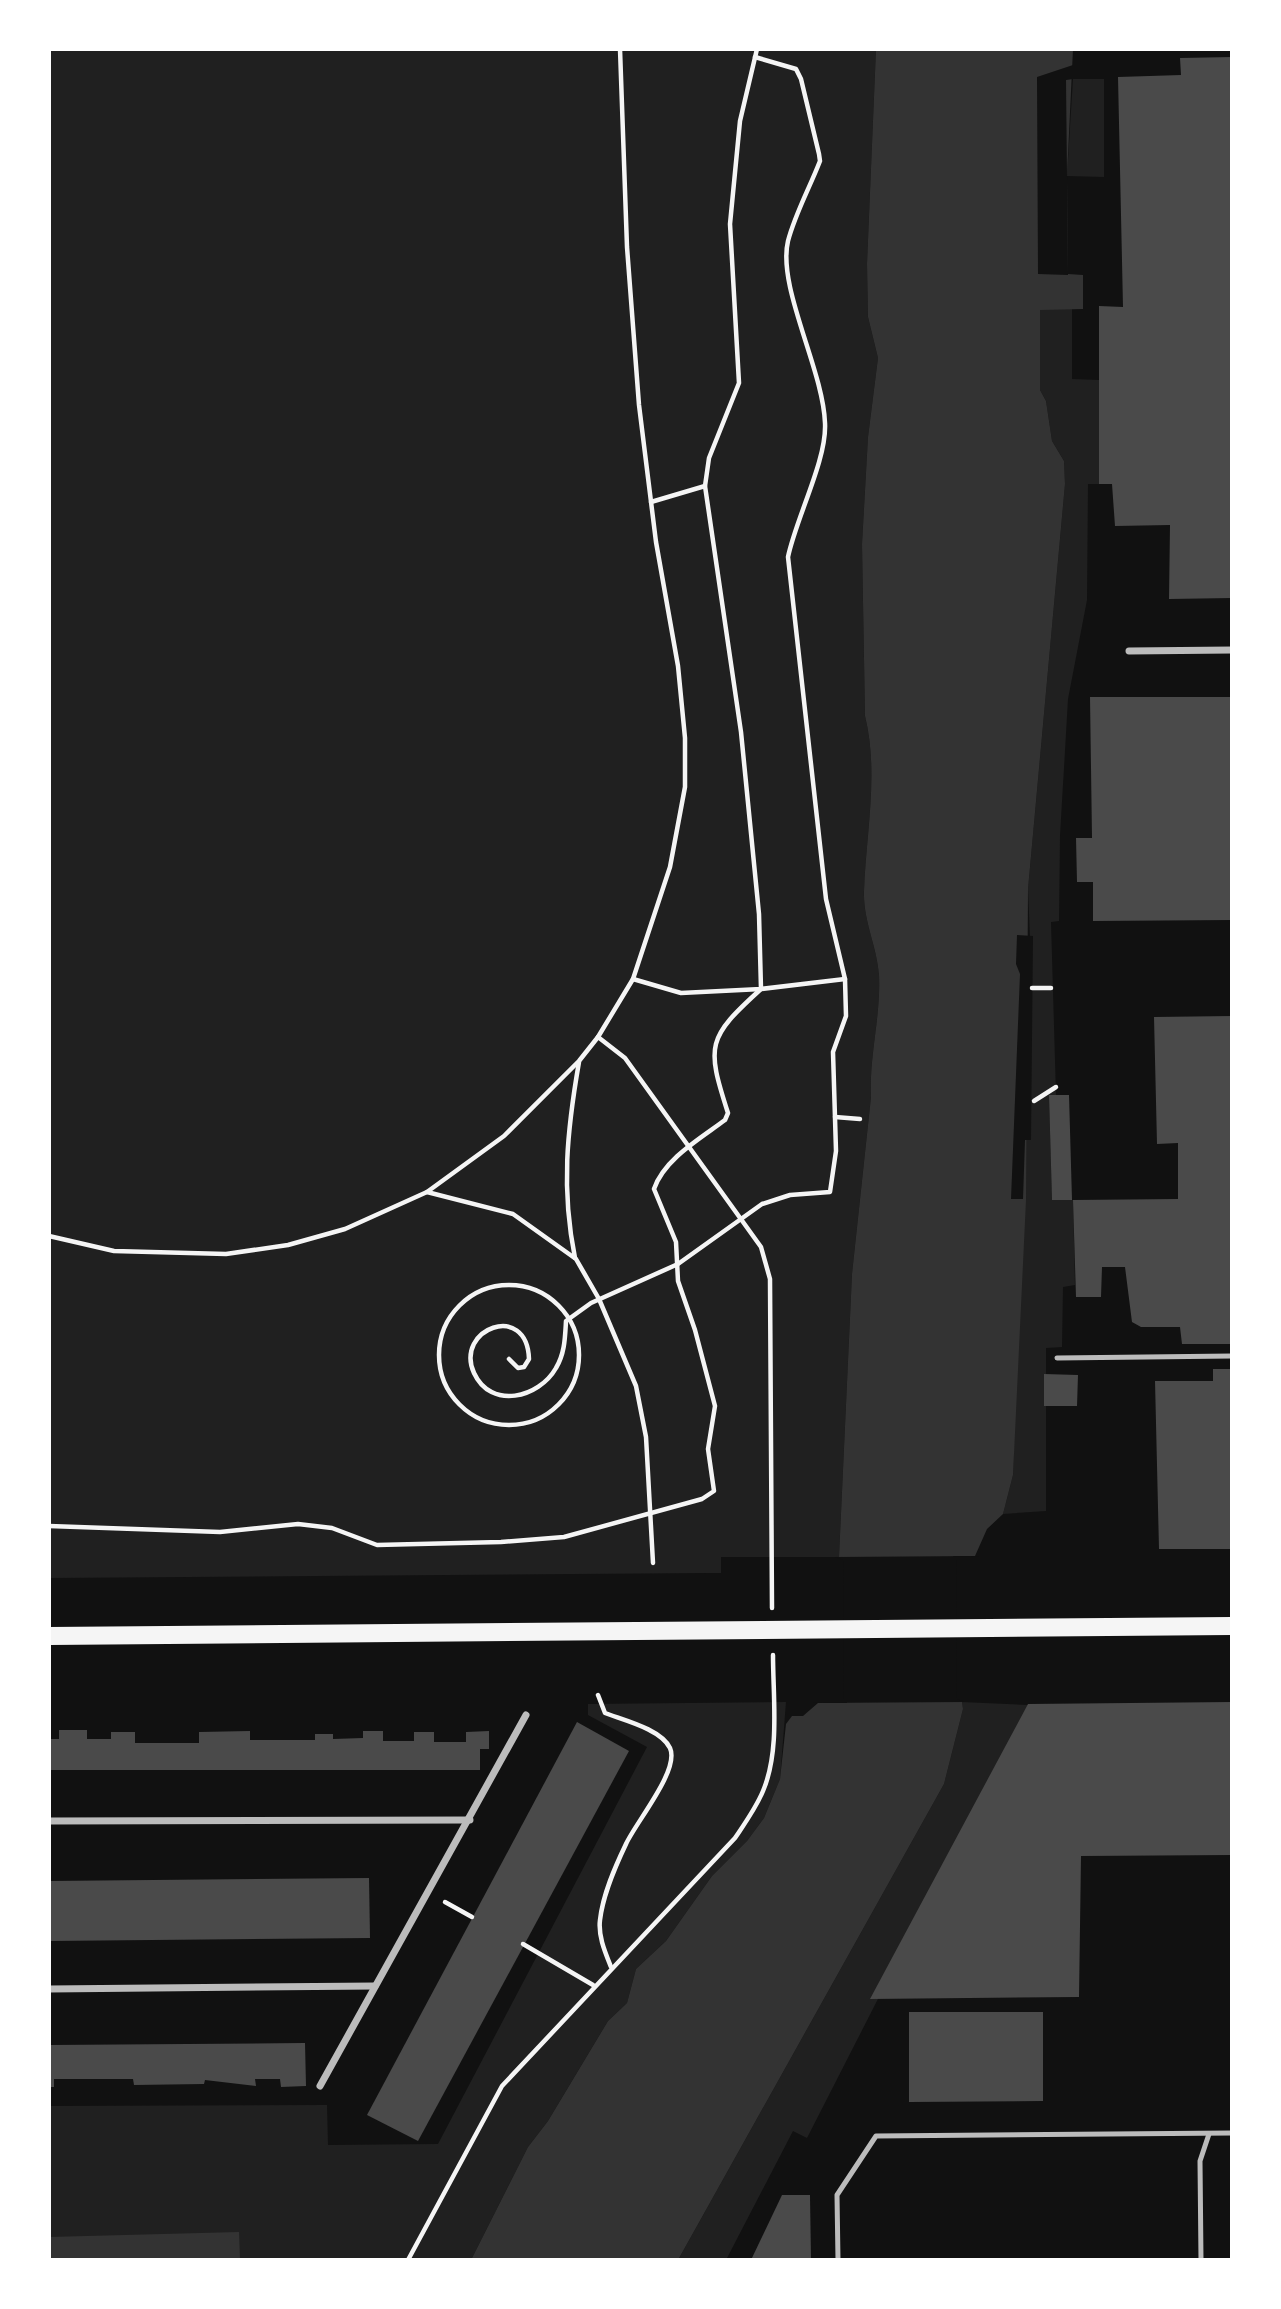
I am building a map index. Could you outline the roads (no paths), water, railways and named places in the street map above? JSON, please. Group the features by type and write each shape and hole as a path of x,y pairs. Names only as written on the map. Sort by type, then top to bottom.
{"main road":[{"path":"49,1636 1232,1626"}],"street":[{"path":"1129,651 1232,650"},
{"path":"320,2086 526,1715"},
{"path":"49,1821 470,1820"},
{"path":"49,1989 375,1986"}],"lane":[{"path":"1057,1358 1232,1356"},
{"path":"838,2260 837,2195 876,2136 1232,2133"},
{"path":"1201,2260 1200,2161 1209,2134"}]}
